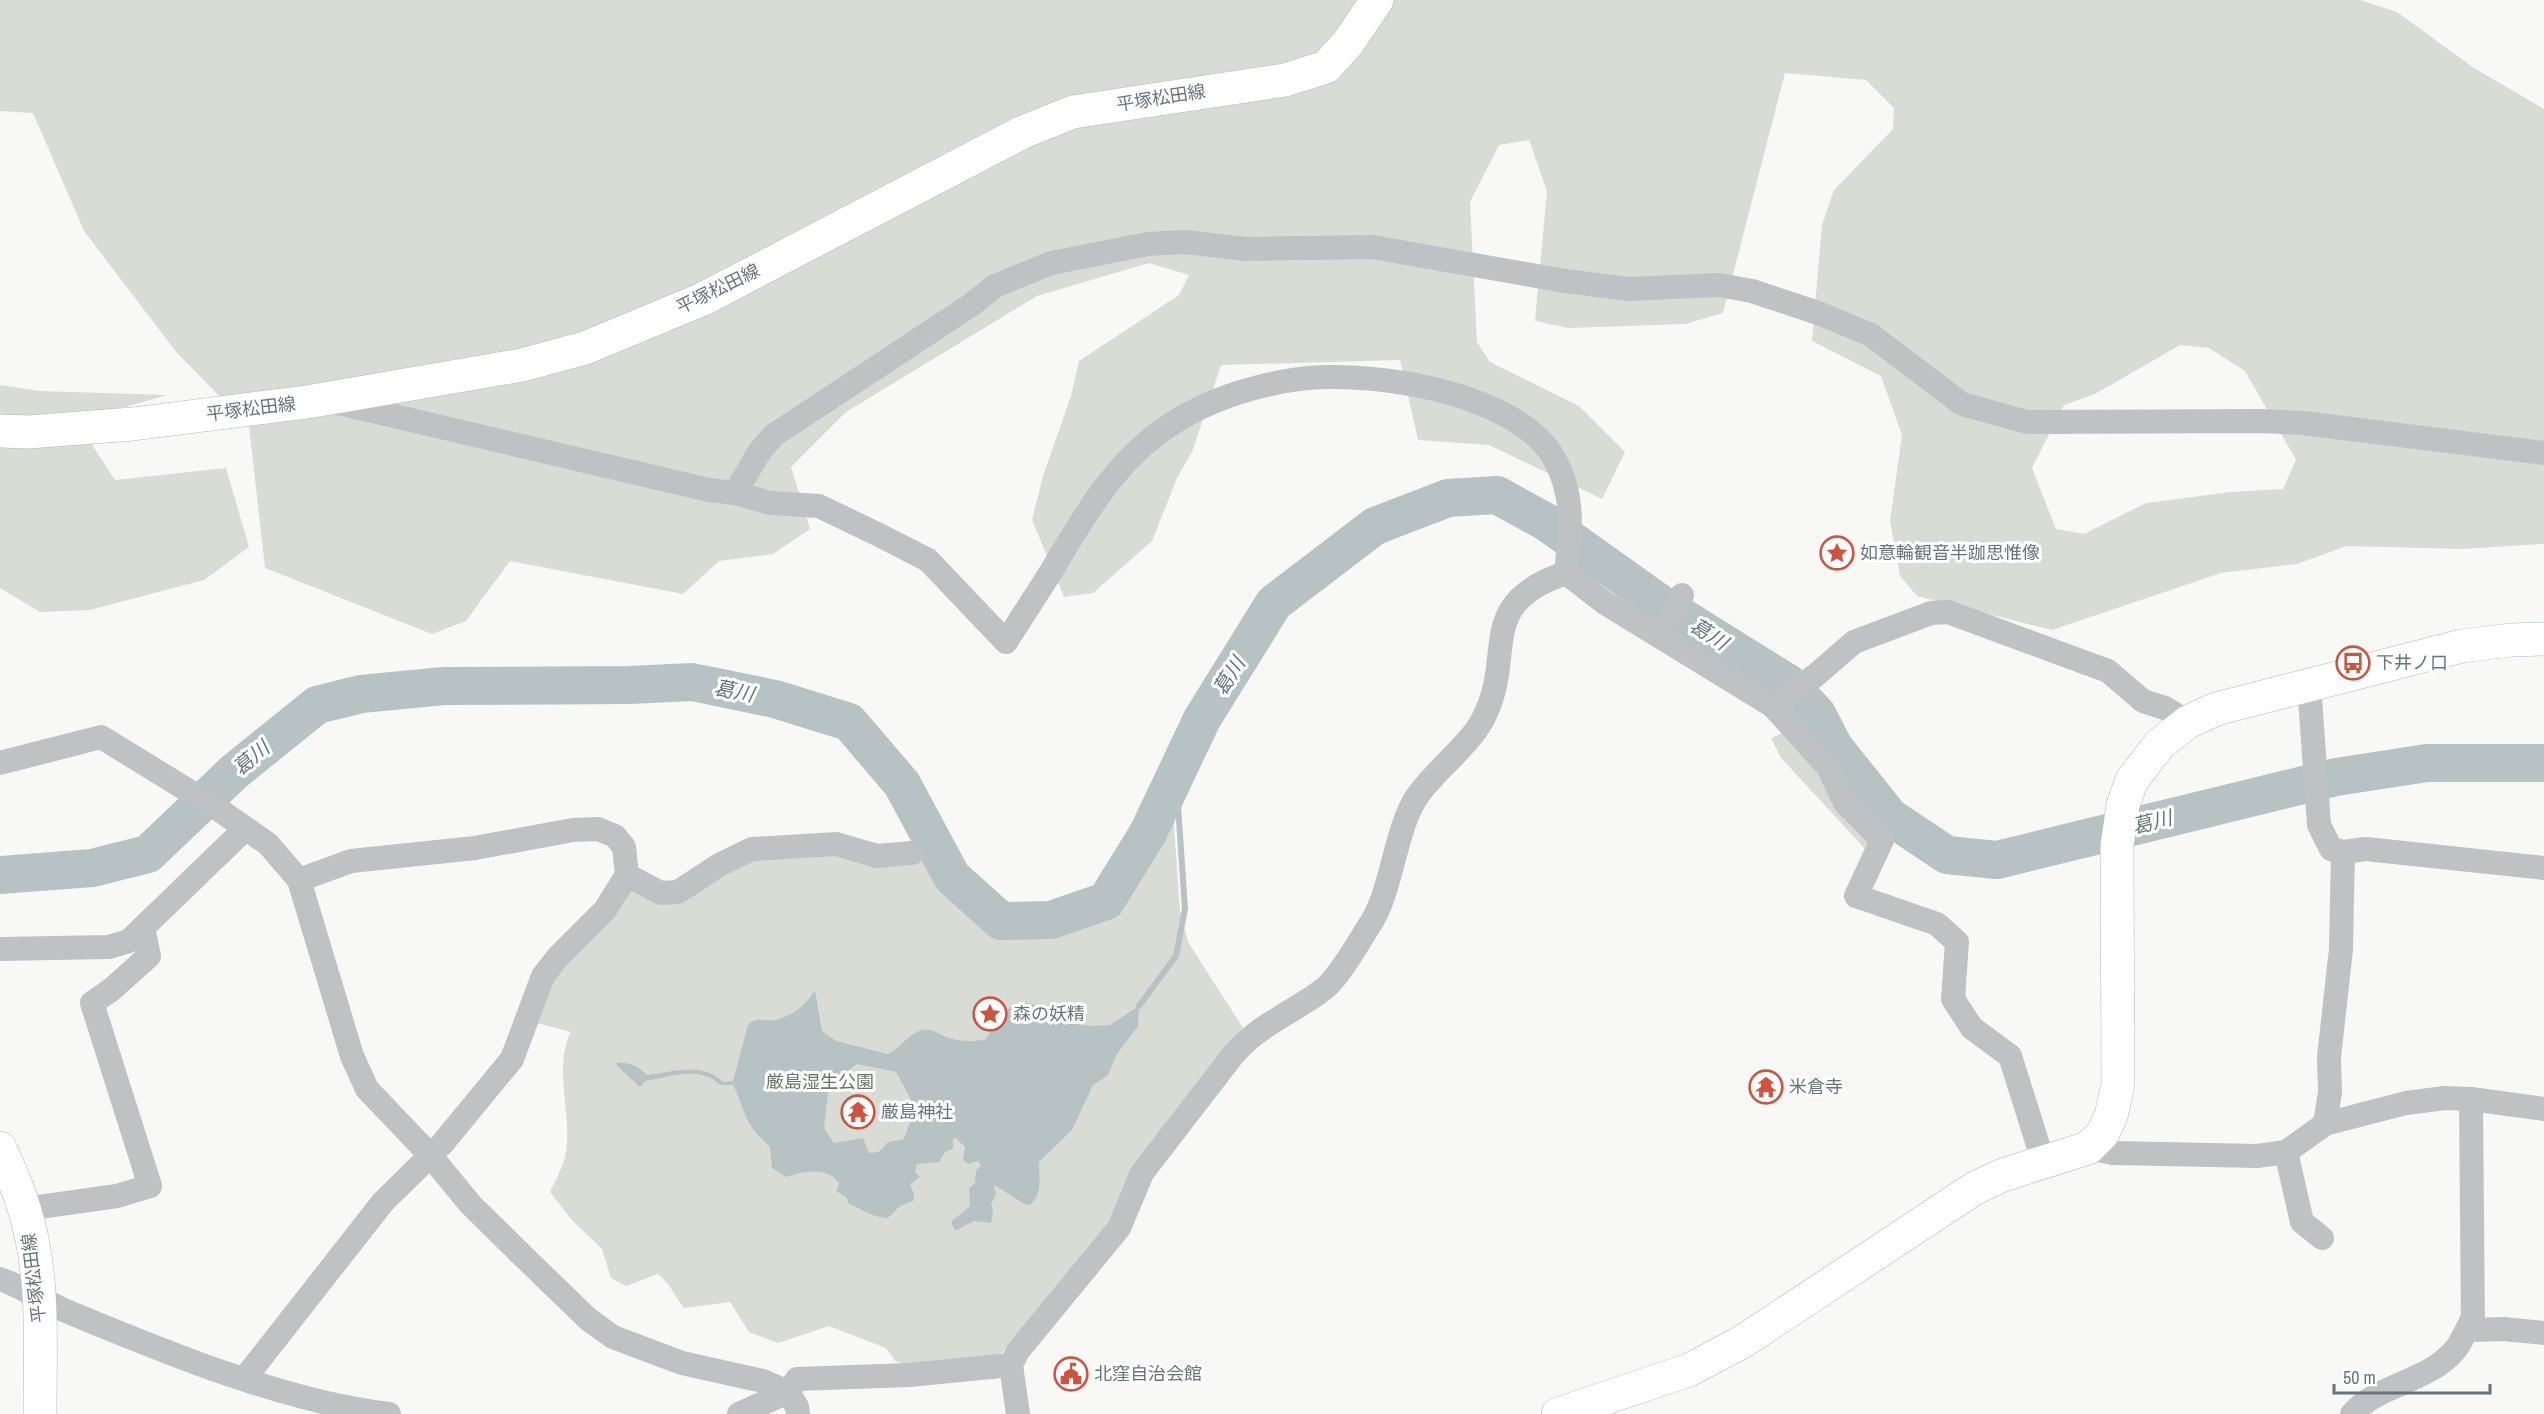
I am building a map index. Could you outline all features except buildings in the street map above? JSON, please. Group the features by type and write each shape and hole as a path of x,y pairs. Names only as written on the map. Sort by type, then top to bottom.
{"main road":[{"name":"平塚松田線","path":"0,431 28,432 133,424 321,399 522,365 585,348 703,298 1023,132 1073,112 1285,80 1326,67 1348,42 1377,0"},
{"path":"1558,1414 1689,1370 1742,1342 1975,1188 2003,1175 2044,1164 2088,1148 2103,1133 2111,1116 2118,1085 2118,825 2132,780 2153,753 2188,722 2216,709 2462,646 2511,640 2544,639"},
{"name":"平塚松田線","path":"0,1148 24,1209 40,1299 40,1414"}],"street":[{"path":"735,493 760,451 774,435 971,305 995,286 1061,261 1148,244 1184,242 1246,249 1372,247 1565,281 1629,289 1719,285 1752,291 1821,314 1871,335 1962,404 2026,422 2260,421 2303,423 2544,453"},
{"path":"321,399 676,483 735,493 770,503 819,507 928,560 1006,642 1071,535 1124,461 1166,428 1206,404 1288,380 1346,377 1402,382 1488,406 1537,437 1553,458 1568,492 1571,521 1567,566"},
{"path":"1567,566 1605,603 1776,704 1828,767 1845,803 1882,840 1856,896 1936,924 1957,942 1953,999 1972,1028 2010,1056 2044,1164"},
{"path":"1018,1414 1011,1365 1018,1351 1119,1228 1142,1173 1247,1038 1326,987 1372,923 1407,818 1416,798 1483,720 1494,683 1504,620 1511,607 1532,588 1567,566"},
{"path":"1660,636 1682,594"},
{"path":"1776,704 1854,642 1931,613 1948,612 2108,671 2143,701 2165,708 2188,722"},
{"path":"2309,684 2319,825 2331,849 2343,852 2367,849 2544,868"},
{"path":"0,763 102,737 215,807 268,844 298,880 352,1056 367,1089 429,1154 471,1205 588,1319 613,1337 682,1363 763,1381 788,1392 797,1407 798,1414"},
{"path":"0,949 109,946 129,941 245,829"},
{"path":"245,1378 383,1202 429,1154 442,1144 512,1059 543,976 557,958 605,910 627,875 624,847 615,836 598,829 573,830 475,848 351,861 298,880"},
{"path":"627,875 661,893 678,892 719,865 752,849 836,844 877,856 912,853"},
{"path":"2325,1124 2330,1092 2329,1057 2341,949 2343,852"},
{"path":"24,1209 117,1196 150,1186 92,1003 156,965 143,928"},
{"path":"2088,1148 2113,1153 2257,1156 2286,1152 2325,1124 2406,1103 2445,1098 2471,1099 2544,1109"},
{"path":"2471,1099 2473,1330 2503,1329 2544,1333"},
{"path":"2286,1152 2302,1222 2322,1238"},
{"path":"0,1279 20,1286 40,1299 132,1338 245,1378 337,1406 389,1414"},
{"path":"2352,1414 2373,1396 2435,1366 2454,1351 2472,1318"},
{"path":"739,1414 788,1392 797,1379 909,1375 1011,1365"}],"green space":[{"path":"0,0 2360,0 2397,12 2474,68 2544,109 2544,544 2461,549 2347,546 2297,564 2221,573 2052,630 1917,596 1900,576 1890,521 1902,435 1881,376 1812,341 1822,225 1834,190 1893,129 1894,108 1866,80 1785,73 1723,313 1685,324 1568,328 1535,321 1547,191 1529,140 1499,145 1470,202 1477,342 1490,362 1579,406 1625,452 1602,499 1489,445 1418,440 1400,360 1221,365 1192,452 1177,478 1152,541 1093,593 1064,597 1032,520 1043,476 1071,396 1079,361 1179,295 1189,275 1149,263 1037,296 846,412 791,467 810,529 773,554 719,561 683,594 510,561 466,621 432,634 265,568 249,426 177,353 84,231 33,113 0,111","holes":["2180,345 2209,348 2245,371 2296,460 2283,489 2231,492 2146,503 2084,534 2056,529 2032,468 2064,405 2095,394"]},
{"path":"0,385 39,391 167,395 118,409 92,445 115,480 226,468 249,547 204,580 90,610 40,612 0,588"},
{"path":"1785,732 1870,838 1868,852 1781,758 1771,738"},
{"name":"厳島湿生公園","path":"1173,811 1180,911 1188,942 1245,1031 1123,1205 998,1358 908,1365 895,1361 886,1348 829,1326 778,1343 749,1332 730,1302 684,1308 658,1274 626,1286 611,1278 602,1249 571,1219 550,1192 564,1161 567,1142 563,1062 571,1032 533,1022 546,977 632,886 661,897 749,857 832,849 921,858 951,896 974,915 1015,930 1038,932 1061,930 1082,925 1103,915 1121,902 1135,885"}],"shaded area":[{"path":"815,990 822,1031 836,1041 887,1054 922,1030 931,1030 948,1038 959,1040 986,1039 1002,1012 1022,1002 1033,1004 1066,1023 1091,1026 1110,1025 1139,1006 1138,1026 1117,1054 1108,1075 1093,1085 1072,1130 1039,1162 1039,1190 1035,1200 1026,1205 994,1185 996,1195 991,1204 993,1211 991,1223 974,1221 955,1231 951,1222 970,1206 969,1188 975,1183 976,1170 981,1166 978,1161 968,1164 963,1160 965,1147 956,1138 953,1139 953,1149 945,1152 939,1162 917,1164 915,1172 920,1177 910,1184 914,1194 913,1201 900,1206 888,1218 883,1218 849,1204 846,1197 836,1191 839,1184 829,1174 807,1172 786,1177 772,1168 770,1147 750,1124 733,1085 720,1085 703,1075 684,1074 645,1081 640,1087 617,1066 617,1063 630,1064 647,1075 687,1069 697,1070 715,1076 723,1082 733,1081 748,1025 755,1021 776,1020 788,1015 799,1009","holes":["857,1064 896,1072 915,1107 904,1139 888,1142 879,1152 869,1153 863,1138 834,1143 824,1128 829,1085"]}],"waterway":[{"name":"葛川","path":"0,875 92,868 148,854 234,772 317,705 361,694 444,686 630,685 692,682 775,699 849,722 902,784 952,877 1001,921 1051,920 1106,901 1148,833 1202,719 1274,603 1375,526 1448,498 1497,495 1546,522 1661,604 1788,683 1817,714 1834,747 1890,817 1947,855 1997,860 2336,777 2427,763 2544,763"},
{"path":"1139,1006 1176,956 1185,909 1176,775"}],"place":[{"name":"如意輪観音半跏思惟像","path":"1837,553"},
{"name":"下井ノ口","path":"2353,663"},
{"name":"森の妖精","path":"990,1014"},
{"name":"米倉寺","path":"1766,1087"},
{"name":"厳島神社","path":"858,1112"},
{"name":"北窪自治会館","path":"1071,1374"}]}
